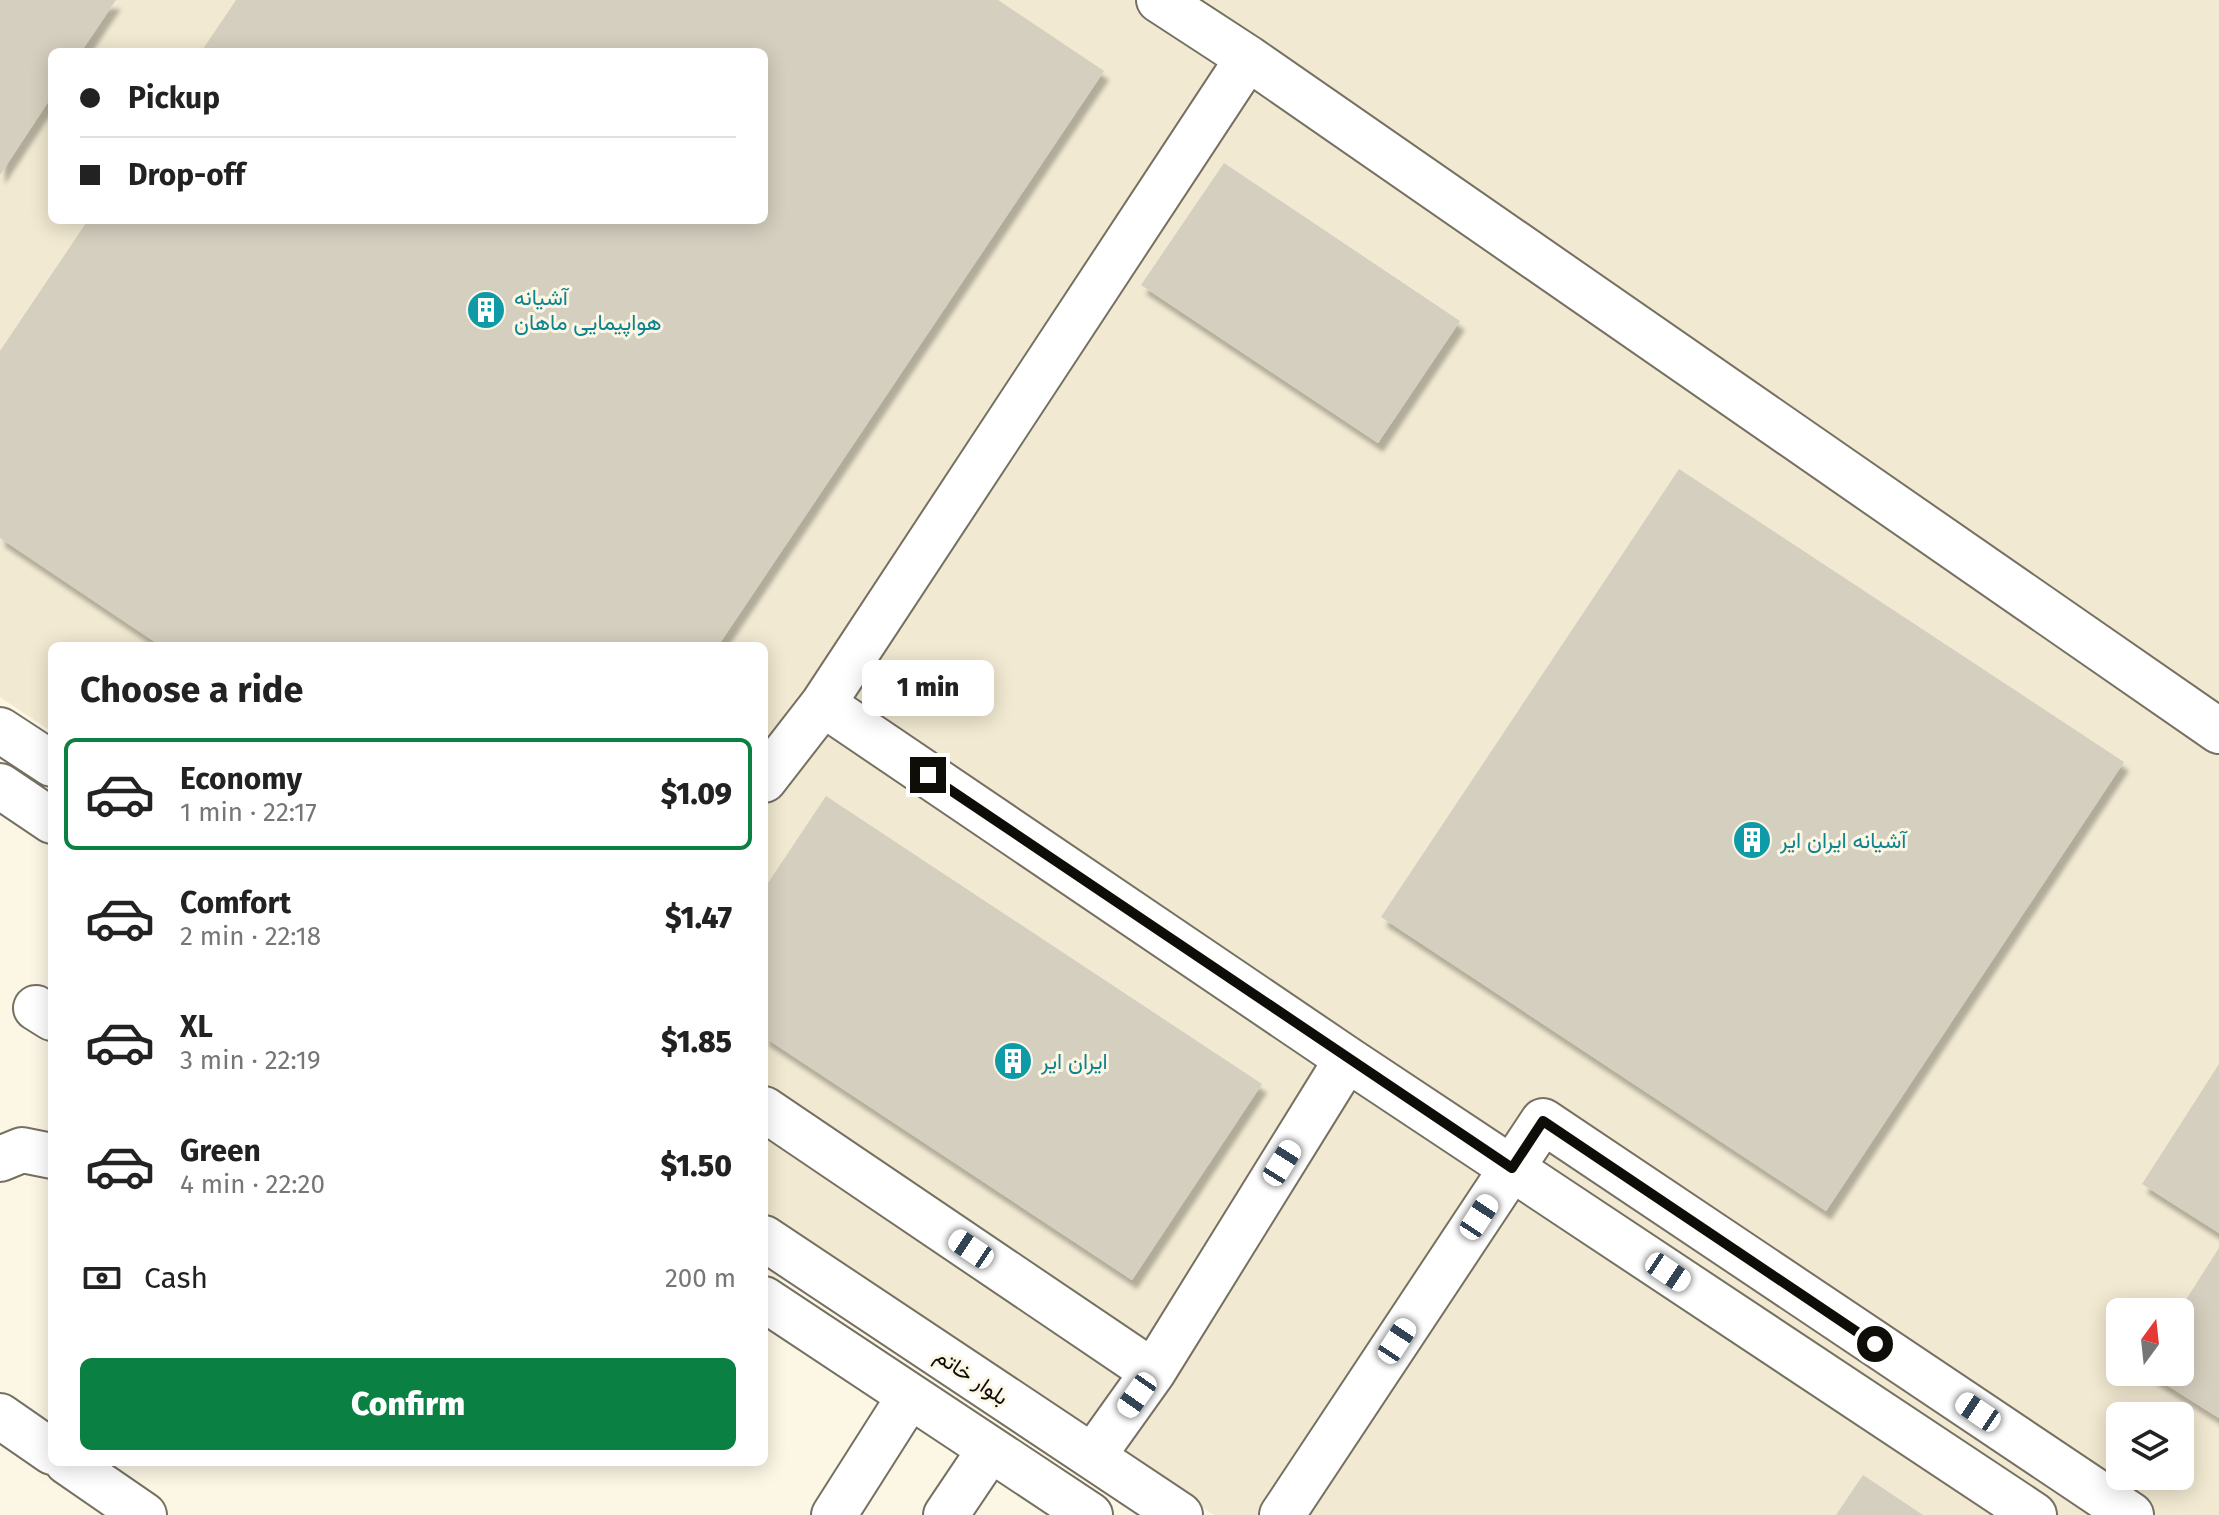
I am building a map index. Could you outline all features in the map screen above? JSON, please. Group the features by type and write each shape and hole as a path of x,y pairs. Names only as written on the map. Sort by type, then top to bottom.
{"lane":[{"path":"1159,0 1248,58 2219,731"},
{"path":"768,775 823,704 1248,58"},
{"path":"823,704 1347,1059 2034,1515"},
{"path":"0,730 48,761"},
{"path":"0,786 48,818"},
{"path":"768,1302 989,1451 1089,1514 1104,1463 1153,1372 1347,1059"},
{"path":"768,1112 1153,1372"},
{"path":"1282,1515 1543,1121 2131,1515"},
{"path":"0,1159 22,1150 48,1155"},
{"name":"بلوار خاتم","path":"768,1241 1180,1515"},
{"path":"834,1515 909,1397"},
{"path":"0,1416 48,1449"},
{"path":"946,1515 989,1451"},
{"path":"73,1466 144,1515"}],"shaded area":[{"path":"0,0 2219,0 2219,1515 1214,1515 768,1216 768,642 48,642 48,729 0,697"}],"building":[{"path":"0,0 116,0 84,48 48,48 48,102 0,175"},
{"name":"آشیانه هواپیمایی ماهان","path":"236,0 998,0 1104,71 721,642 155,642 0,538 0,351 85,224 768,224 768,48 204,48"},
{"path":"1224,163 1460,321 1378,443 1141,285"},
{"name":"آشیانه ایران ایر","path":"1679,469 2124,762 1826,1211 1381,917"},
{"name":"ایران ایر","path":"826,796 1262,1084 1132,1280 768,1040 768,883"},
{"path":"2219,1064 2219,1233 2142,1184"},
{"path":"2219,1248 2219,1418 2168,1386 2194,1386 2194,1298 2187,1298"},
{"path":"1863,1475 1923,1515 1836,1515"}],"place":[{"name":"آشیانه هواپیمایی ماهان","path":"486,310"},
{"name":"آشیانه ایران ایر","path":"1752,840"},
{"name":"ایران ایر","path":"1013,1061"}],"route":[{"path":"928,775 1512,1168 1543,1121 1875,1344"}]}
